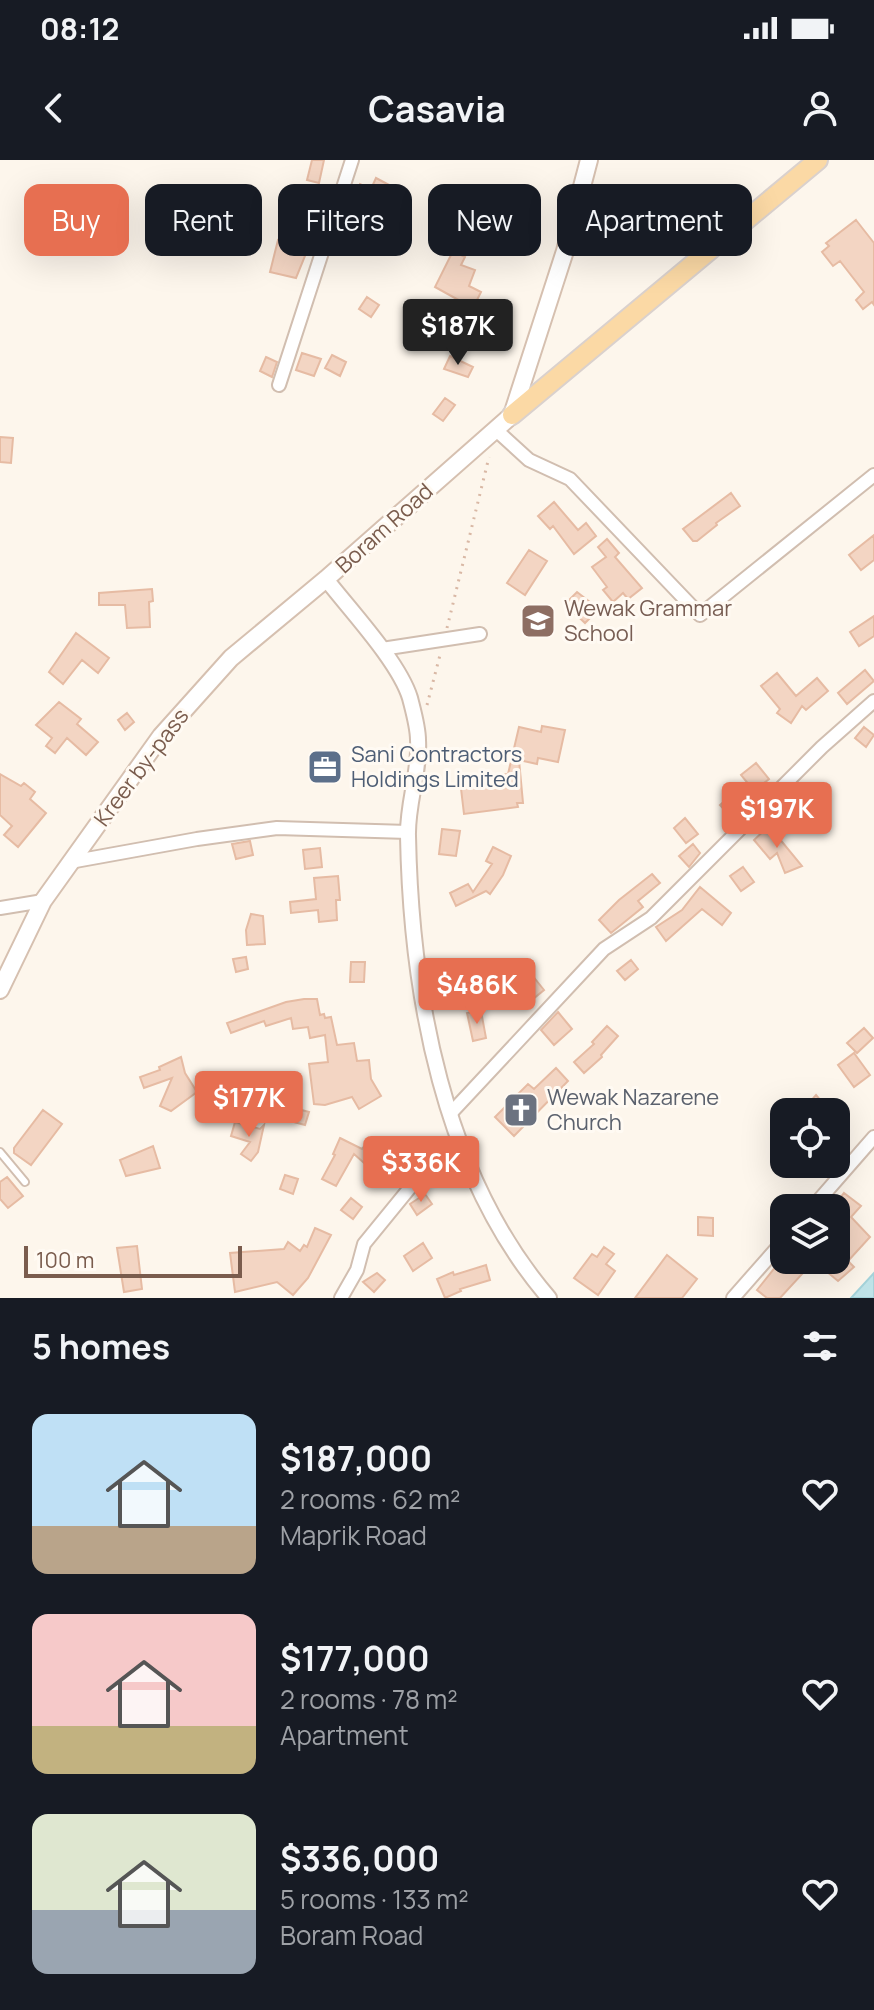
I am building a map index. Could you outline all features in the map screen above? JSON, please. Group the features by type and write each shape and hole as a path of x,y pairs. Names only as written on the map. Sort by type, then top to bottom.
{"main road":[{"path":"512,415 565,251 589,160"},
{"name":"Boram Road","path":"326,579 495,429 818,160"},
{"name":"Kreer by-pass","path":"0,990 43,901 161,736 231,658 326,579"}],"street":[{"path":"279,385 352,160"},
{"path":"495,429 529,460 570,479 700,615 874,475"},
{"name":"Boram Road","path":"326,579 382,649 409,695 418,740 408,832 410,890 424,1014 450,1114 473,1179 519,1261 549,1298"},
{"path":"382,649 480,634"},
{"path":"450,1114 604,949 651,918 822,747 874,701"},
{"path":"70,862 277,828 408,832"},
{"path":"0,908 43,901"},
{"path":"824,1194 874,1137"},
{"path":"341,1298 357,1270 364,1244 435,1157 460,1144"},
{"path":"733,1298 770,1256"}],"lane":[{"path":"0,1152 25,1182"}],"path":[{"path":"446,631 495,429"},
{"path":"426,709 442,647"}],"water":[{"path":"874,1273 874,1298 851,1298"}],"building":[{"path":"312,160 324,160 319,183 307,180"},
{"path":"376,178 387,184 373,184"},
{"path":"856,220 874,243 874,305 872,302 863,309 856,300 864,292 840,261 833,266 822,252 829,246 826,243"},
{"path":"278,240 278,256 305,256 296,278 270,272"},
{"path":"450,256 463,256 461,265 475,270 469,286 481,292 473,308 435,287"},
{"path":"367,297 379,305 371,317 359,309"},
{"path":"302,353 321,359 314,376 296,370"},
{"path":"332,355 346,362 340,376 325,368"},
{"path":"450,356 473,367 468,377 444,369"},
{"path":"266,357 277,362 272,377 260,371"},
{"path":"445,398 455,405 443,421 433,414"},
{"path":"0,437 13,438 11,463 0,462"},
{"path":"731,493 740,506 693,541 683,529"},
{"path":"554,502 578,530 586,523 596,536 574,554 553,526 550,529 538,516"},
{"path":"874,535 874,560 861,570 849,555"},
{"path":"607,539 619,553 615,557 642,588 628,599 623,593 613,602 603,590 607,587 592,567 606,557 598,547"},
{"path":"529,550 547,561 525,595 507,583"},
{"path":"152,589 150,627 127,628 125,605 99,605 99,593"},
{"path":"577,592 599,609 585,623 565,604"},
{"path":"874,616 874,636 859,646 850,632"},
{"path":"76,633 109,658 98,673 82,660 63,684 49,672"},
{"path":"865,670 874,681 847,704 838,693"},
{"path":"777,673 796,696 817,678 828,691 806,710 802,706 791,723 777,713 780,709 761,686"},
{"path":"59,702 81,719 77,724 98,742 86,755 67,738 55,753 46,746 52,738 36,725"},
{"path":"127,713 134,722 125,730 118,720"},
{"path":"542,726 565,730 558,762 538,758 537,764 519,760 523,803 517,803 518,807 464,814 460,780 508,774 519,727 541,732"},
{"path":"864,727 874,735 866,747 855,738"},
{"path":"756,763 769,779 754,791 741,775"},
{"path":"0,774 21,786 24,783 35,792 30,799 46,813 18,847 4,835 12,826 0,815"},
{"path":"729,797 740,810 732,818 720,805"},
{"path":"685,818 698,834 686,843 674,828"},
{"path":"769,826 802,866 785,873 777,853 770,859 754,840"},
{"path":"442,829 460,831 456,856 439,854"},
{"path":"250,841 253,855 236,859 232,844"},
{"path":"693,844 700,853 689,867 679,856"},
{"path":"493,847 511,856 503,875 490,894 486,891 456,906 450,893 468,884 473,892 492,864 486,861"},
{"path":"320,848 322,867 305,869 303,850"},
{"path":"743,867 754,882 741,891 730,876"},
{"path":"652,874 660,883 638,901 643,907 611,933 599,920"},
{"path":"338,876 340,900 336,900 337,920 319,922 318,910 291,913 290,902 316,899 314,878"},
{"path":"700,887 731,913 722,925 702,909 666,941 656,927 682,910"},
{"path":"251,914 263,916 265,944 247,945 246,930"},
{"path":"246,957 248,969 236,972 233,959"},
{"path":"631,960 638,969 625,980 617,971"},
{"path":"351,962 365,962 364,982 350,982"},
{"path":"532,975 544,990 522,1008 510,993"},
{"path":"317,999 320,1015 331,1017 337,1045 354,1043 357,1061 369,1060 371,1079 381,1096 359,1109 352,1097 325,1105 314,1104 309,1064 328,1062 325,1035 310,1038 308,1027 293,1029 291,1018 266,1026 264,1021 231,1033 227,1023 286,1002"},
{"path":"481,1011 486,1038 473,1041 467,1013"},
{"path":"558,1012 572,1029 554,1045 541,1030"},
{"path":"607,1026 618,1036 602,1057 584,1073 574,1062 594,1044 592,1042"},
{"path":"864,1028 873,1038 857,1053 847,1043"},
{"path":"854,1053 870,1075 854,1087 838,1065"},
{"path":"181,1057 185,1073 197,1092 171,1111 160,1106 172,1078 144,1088 140,1077 160,1070 159,1067"},
{"name":"Wewak Nazarene Church","path":"556,1068 568,1081 514,1136 495,1117 528,1084 534,1089"},
{"path":"294,1108 309,1112 305,1125 290,1121"},
{"path":"43,1110 62,1124 31,1165 14,1153 14,1148"},
{"path":"235,1122 260,1129 264,1125 258,1152 251,1161 241,1154 250,1142 231,1136"},
{"path":"340,1138 362,1149 365,1145 380,1160 372,1170 354,1154 336,1186 322,1179"},
{"path":"153,1146 160,1168 126,1176 120,1160"},
{"path":"285,1175 298,1179 293,1194 280,1189"},
{"path":"7,1177 23,1196 8,1208 0,1199 0,1182"},
{"path":"425,1194 432,1204 417,1215 410,1204"},
{"path":"351,1198 362,1207 353,1219 341,1210"},
{"path":"850,1198 861,1206 851,1217 870,1237 850,1259"},
{"path":"698,1217 713,1218 713,1236 698,1235"},
{"path":"315,1228 331,1235 308,1278 293,1295 277,1282 235,1292 230,1253 284,1249 288,1242 300,1251 304,1245 307,1247"},
{"path":"423,1243 432,1258 413,1271 404,1256"},
{"path":"137,1246 142,1289 124,1292 117,1248"},
{"path":"604,1247 614,1254 606,1264 615,1271 598,1295 574,1278 592,1254 597,1257"},
{"path":"667,1255 697,1279 682,1298 635,1298"},
{"path":"486,1265 490,1280 460,1289 445,1298 437,1279"},
{"path":"377,1273 385,1280 374,1292 363,1282"},
{"path":"770,1274 802,1274 780,1298 767,1298 757,1290"},
{"path":"830,1274 846,1274 838,1281"}],"place":[{"name":"Wewak Grammar School","path":"538,621"},
{"name":"Sani Contractors Holdings Limited","path":"325,767"},
{"name":"Wewak Nazarene Church","path":"521,1110"}]}
